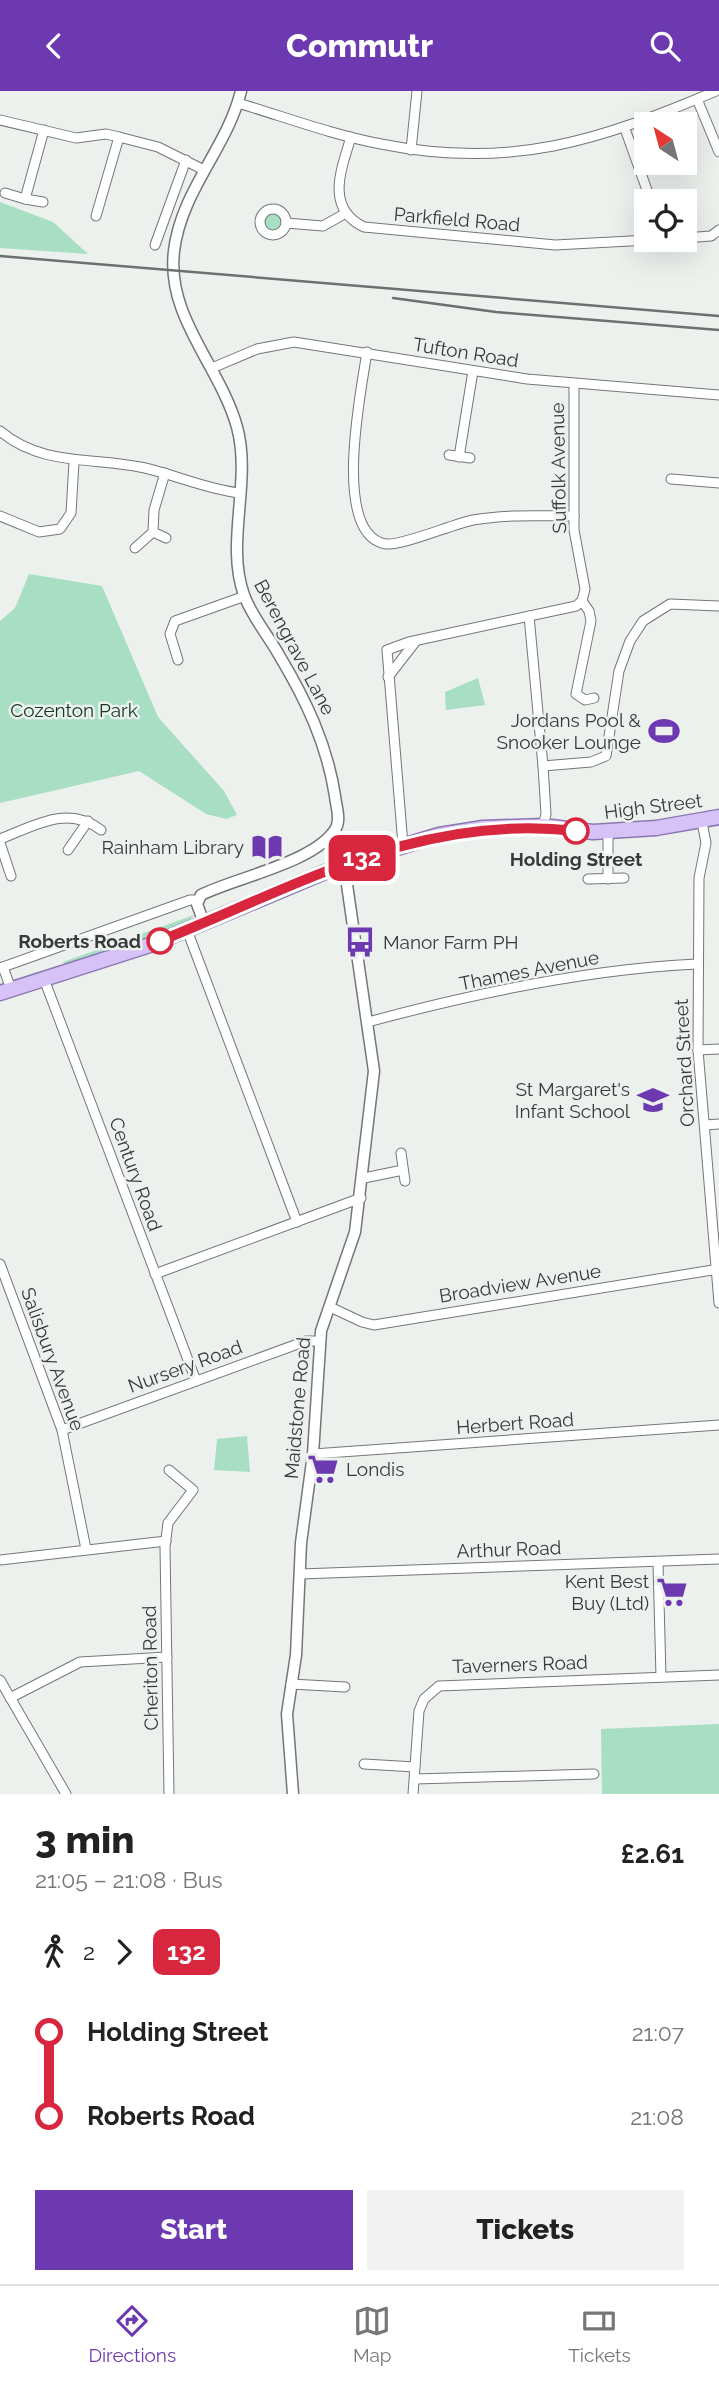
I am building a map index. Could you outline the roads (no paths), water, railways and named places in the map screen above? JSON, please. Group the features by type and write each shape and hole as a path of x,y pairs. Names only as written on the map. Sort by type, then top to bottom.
{"main road":[{"name":"High Street","path":"5,991 187,930 344,865 403,845 460,831 543,826 608,831 719,817"}],"street":[{"name":"Berengrave Lane","path":"197,900 205,893 292,861 337,827 333,785 321,736 286,666 244,596 237,564 240,493 238,429 174,291 174,252 178,226 188,197 238,103 241,91"},
{"path":"411,149 417,91"},
{"path":"238,103 351,137 453,154 521,152 561,146 625,129 716,91"},
{"path":"697,99 719,152"},
{"path":"0,120 76,138 106,134 119,137 158,147 204,170"},
{"path":"625,129 647,189"},
{"path":"25,199 44,131"},
{"path":"96,216 119,137"},
{"path":"286,223 323,226 346,213 338,188 351,137"},
{"path":"155,245 186,160"},
{"path":"5,193 43,202"},
{"name":"Parkfield Road","path":"346,213 367,228 450,237 555,245 634,241"},
{"path":"697,237 711,236 719,230"},
{"name":"Tufton Road","path":"212,368 257,349 281,343 306,343 574,384 719,395"},
{"path":"367,352 358,404 354,461 358,520 368,535 392,544 473,520 523,515 574,516"},
{"path":"449,455 465,457 472,370"},
{"name":"Suffolk Avenue","path":"574,384 574,516 585,589 582,601 589,611 591,621 576,694 585,700 594,698"},
{"path":"0,431 32,449 74,462 124,465 165,473 212,490 240,493"},
{"path":"0,516 39,532 60,529 71,513 74,462"},
{"path":"135,548 153,532 154,510 165,473"},
{"path":"671,479 719,483"},
{"path":"153,532 166,538"},
{"path":"179,659 170,634 175,621 244,596"},
{"path":"403,845 388,677 388,649 576,606 582,601"},
{"path":"543,766 590,762 606,756 619,671 630,641 650,614 676,603 719,606"},
{"path":"529,616 543,766 546,814 543,826"},
{"path":"388,677 416,641"},
{"path":"11,876 0,841 70,815 101,829"},
{"path":"68,850 88,821"},
{"name":"Orchard Street","path":"702,821 706,843 699,871 698,1050 719,1303"},
{"path":"608,831 608,879"},
{"name":"Maidstone Road","path":"293,1794 287,1729 296,1655 303,1519 313,1454 320,1341 352,1247 364,1178 374,1071 344,865"},
{"path":"588,879 624,878"},
{"path":"5,991 1,967 190,900 197,900 204,923"},
{"path":"187,930 297,1221"},
{"name":"Thames Avenue","path":"369,1023 585,976 649,966 697,964"},
{"name":"Century Road","path":"44,979 196,1381"},
{"path":"698,1050 719,1049"},
{"path":"705,1125 719,1124"},
{"path":"401,1153 405,1181"},
{"path":"364,1178 403,1170"},
{"path":"155,1274 361,1198"},
{"name":"Salisbury Avenue","path":"0,1264 62,1430 86,1549"},
{"name":"Broadview Avenue","path":"330,1307 374,1325 718,1269"},
{"name":"Nursery Road","path":"62,1430 306,1341 320,1341"},
{"name":"Herbert Road","path":"313,1454 719,1425"},
{"path":"0,1560 166,1541 170,1520 193,1490 169,1470"},
{"name":"Cheriton Road","path":"166,1541 169,1794"},
{"name":"Arthur Road","path":"300,1574 719,1559"},
{"path":"658,1563 661,1677"},
{"path":"10,1698 80,1662 167,1657"},
{"name":"Taverners Road","path":"413,1794 419,1710 424,1699 439,1686 719,1675"},
{"path":"0,1680 66,1794"},
{"path":"291,1684 345,1687"},
{"path":"363,1764 415,1767"},
{"path":"415,1779 594,1774"}],"railway":[{"path":"0,256 719,316"},
{"path":"393,298 496,312 719,330"}],"place":[{"name":"Jordans Pool & Snooker Lounge","path":"664,731"},
{"name":"Holding Street","path":"576,831"},
{"name":"Rainham Library","path":"267,847"},
{"name":"Roberts Road","path":"160,941"},
{"name":"Manor Farm PH","path":"360,942"},
{"name":"St Margaret's Infant School","path":"653,1100"},
{"name":"Londis","path":"323,1469"},
{"name":"Kent Best Buy (Ltd)","path":"672,1592"}],"park label":[{"name":"Cozenton Park","path":"74,710"}]}
